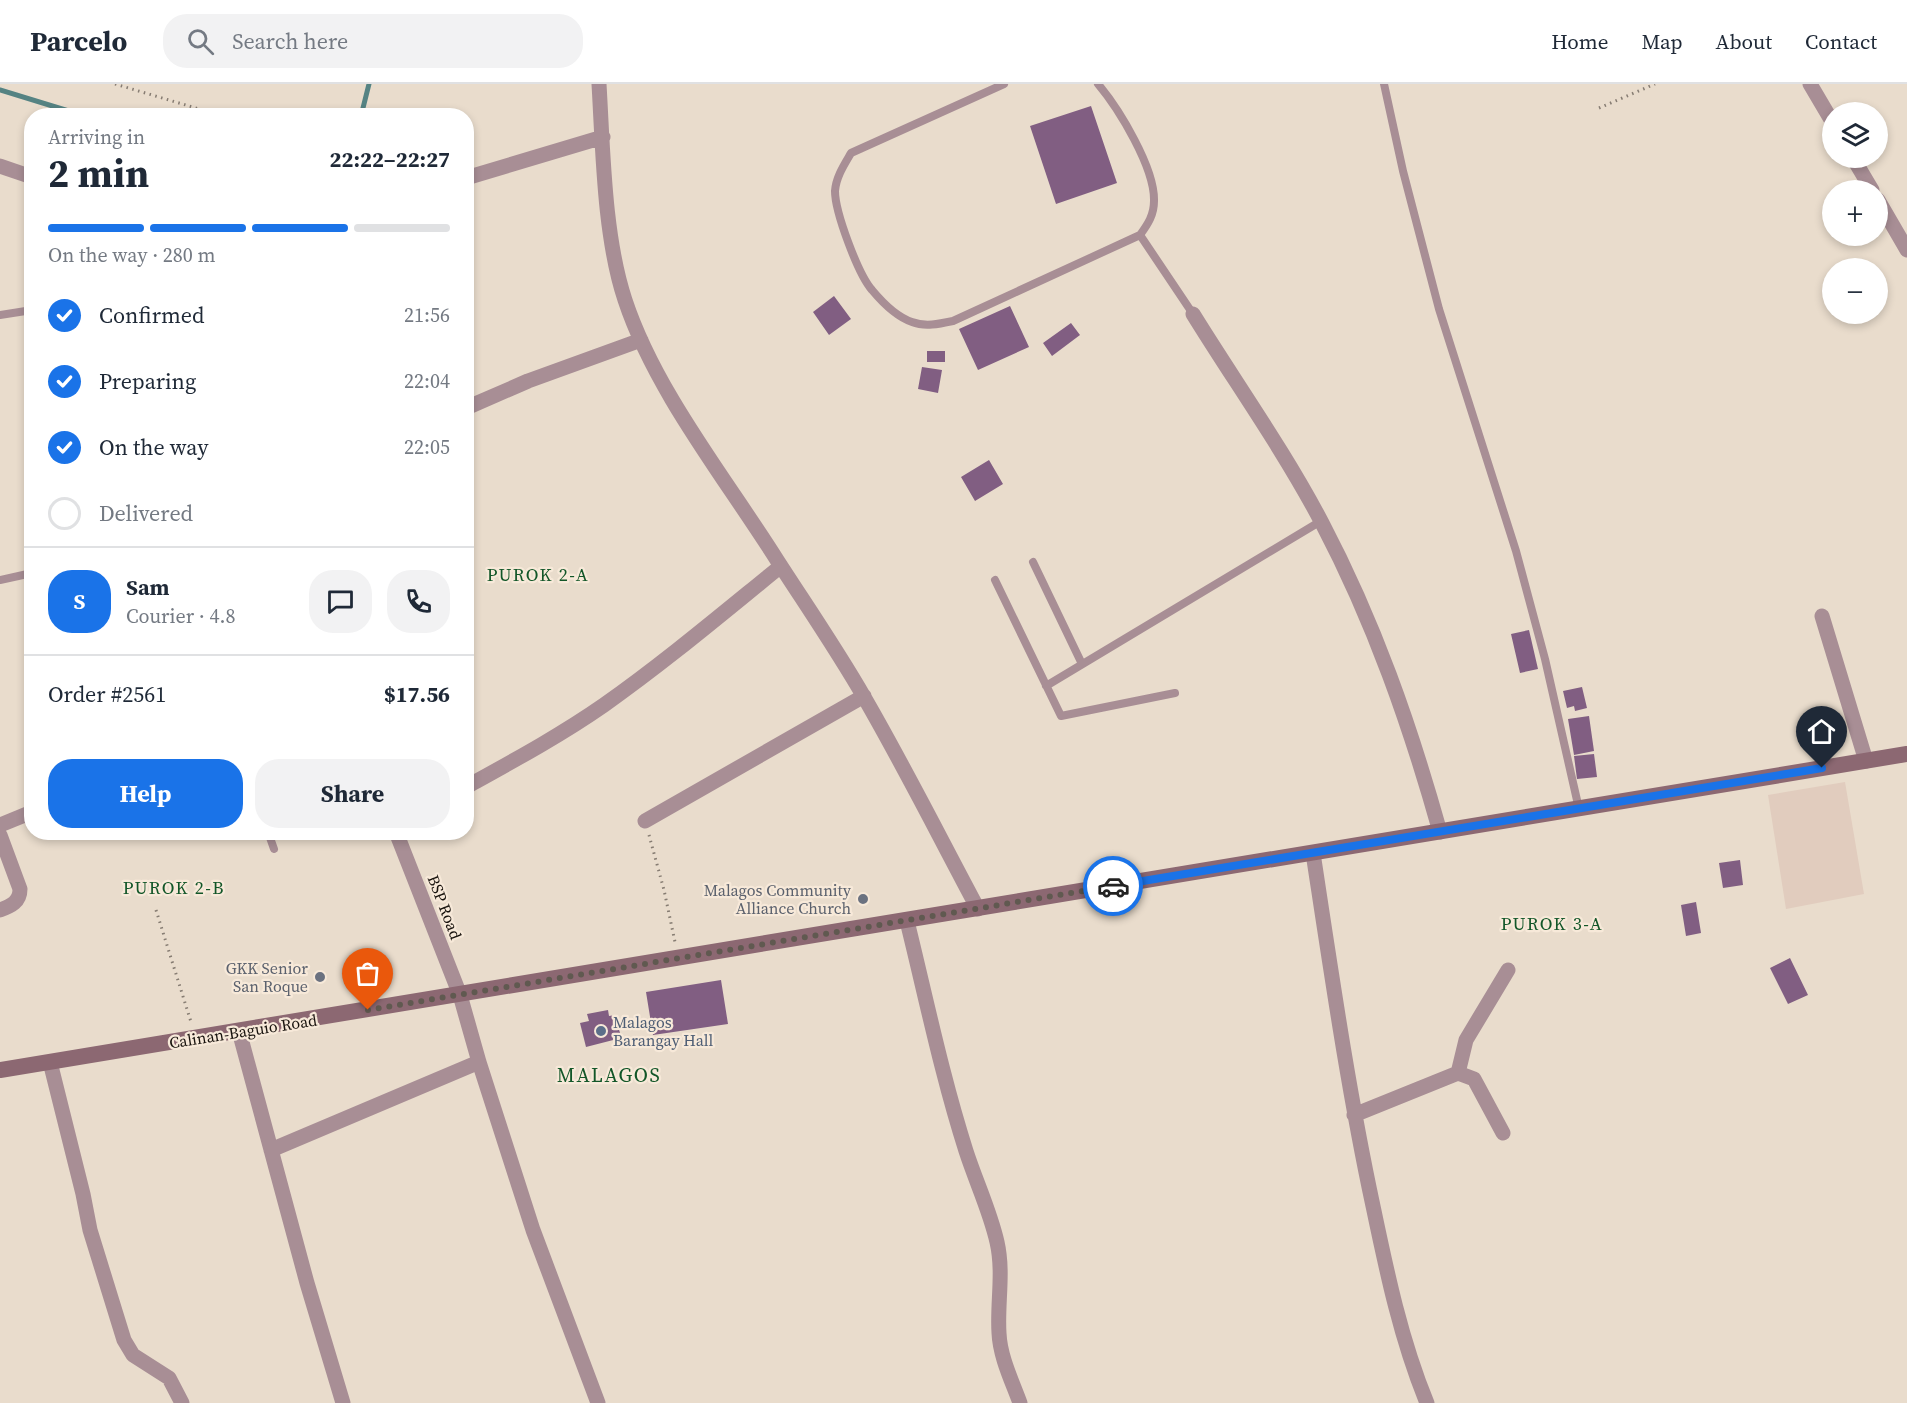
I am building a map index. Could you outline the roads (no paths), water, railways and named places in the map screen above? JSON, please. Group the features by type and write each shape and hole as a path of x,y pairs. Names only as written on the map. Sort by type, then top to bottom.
{"main road":[{"name":"Calinan-Baguio Road","path":"0,1070 1907,754"}],"street":[{"path":"599,84 614,249 625,299 641,340 679,411 864,696 978,909"},
{"path":"1810,84 1822,104"},
{"path":"474,176 603,136"},
{"path":"0,166 24,174"},
{"path":"1888,217 1907,250"},
{"path":"1193,314 1321,521 1359,599 1394,683 1440,832"},
{"path":"474,405 528,381 641,340"},
{"path":"474,782 603,705 661,662 781,566"},
{"path":"1822,616 1866,761"},
{"path":"645,822 864,696"},
{"path":"0,825 24,815"},
{"path":"0,835 20,889 20,896 16,902 0,910"},
{"name":"BSP Road","path":"399,840 460,995 533,1230 598,1403"},
{"path":"1313,853 1353,1115 1398,1313 1414,1371 1428,1403"},
{"path":"906,921 954,1108 998,1243 1002,1275 999,1336 1003,1358 1020,1403"},
{"path":"1458,1073 1466,1040 1508,970"},
{"path":"239,1031 343,1403"},
{"path":"50,1062 90,1230 124,1340 133,1355 169,1378 182,1403"},
{"path":"271,1150 479,1062"},
{"path":"1353,1115 1458,1073 1474,1079 1503,1133"}],"lane":[{"path":"1004,84 851,153 841,169 835,190 837,213 851,248 870,289 889,307 911,322 932,326 952,321 1140,235 1150,221 1154,202 1153,186 1132,135 1110,98 1098,84"},
{"path":"1384,84 1406,182 1439,309 1516,551 1545,659 1579,809"},
{"path":"1140,235 1193,314"},
{"path":"0,315 24,311"},
{"path":"1046,686 1321,521"},
{"path":"1033,562 1082,664"},
{"path":"0,580 24,575"},
{"path":"995,580 1061,716 1175,693"},
{"path":"270,840 273,849"}],"waterway":[{"path":"363,108 369,84"},
{"path":"0,90 59,108"}],"place":[{"name":"Malagos Community Alliance Church","path":"863,899"},
{"name":"GKK Senior San Roque","path":"320,977"},
{"name":"Malagos Barangay Hall","path":"601,1031"}],"district":[{"name":"PUROK 2-A","path":"538,574"},
{"name":"PUROK 2-B","path":"174,887"},
{"name":"PUROK 3-A","path":"1552,923"},
{"name":"MALAGOS","path":"609,1075"}]}
